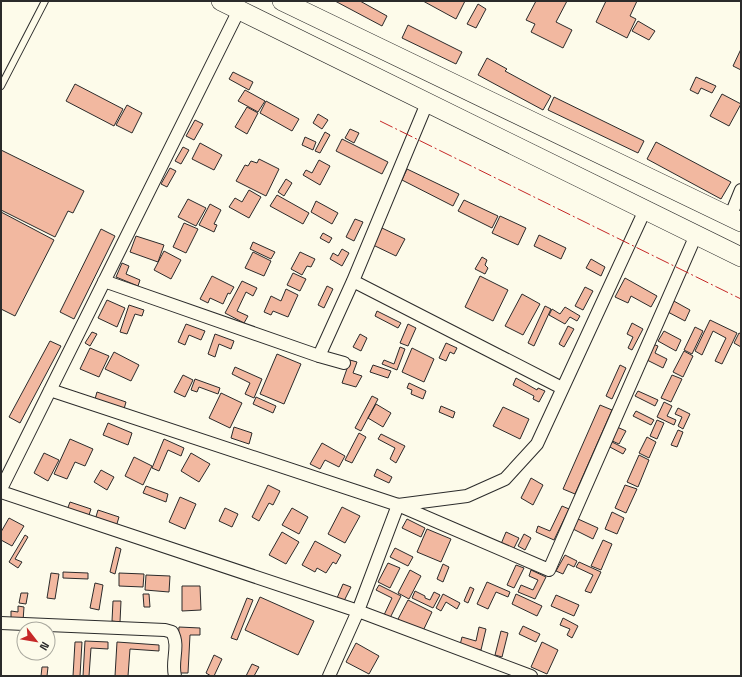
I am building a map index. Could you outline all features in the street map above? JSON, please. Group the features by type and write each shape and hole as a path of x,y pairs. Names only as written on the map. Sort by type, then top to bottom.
{"main road":[{"path":"221,1 741,258"},
{"path":"282,1 736,219"}],"street":[{"path":"1,489 239,10"},
{"path":"319,356 353,281 427,103"},
{"path":"736,219 741,190"},
{"path":"398,505 467,496 505,479 537,444 645,210"},
{"path":"50,390 398,505 549,570 696,235"},
{"path":"104,281 319,356 344,363"},
{"path":"353,281 562,388"},
{"path":"1,492 358,611 531,676"},
{"path":"329,676 358,611 398,505"},
{"path":"1,623 165,630 172,632 176,639 175,676"}],"lane":[{"path":"1,86 45,1"}],"building":[{"path":"335,1 360,1 387,16 382,26"},
{"path":"423,1 465,1 456,19"},
{"path":"536,1 567,1 556,22 572,30 563,48 531,32 535,24 526,20"},
{"path":"606,1 637,1 630,16 636,19 627,38 596,22"},
{"path":"478,4 486,9 476,28 467,24"},
{"path":"638,21 655,31 649,40 632,31"},
{"path":"408,25 462,52 456,64 402,38"},
{"path":"741,49 741,70 733,66"},
{"path":"487,58 507,69 505,71 551,96 543,110 478,75"},
{"path":"233,72 253,82 249,90 229,79"},
{"path":"696,77 716,86 712,93 701,88 698,94 690,90"},
{"path":"75,84 123,109 114,126 66,101"},
{"path":"245,90 265,101 258,112 238,101"},
{"path":"722,94 741,104 729,126 710,116"},
{"path":"554,97 644,141 638,153 548,110"},
{"path":"266,101 299,119 292,131 260,113"},
{"path":"127,105 142,113 132,133 116,125"},
{"path":"247,107 258,113 247,134 235,127"},
{"path":"318,114 328,120 322,129 313,123"},
{"path":"195,120 203,124 194,140 186,136"},
{"path":"350,129 359,133 354,143 345,138"},
{"path":"325,132 330,135 320,153 315,151"},
{"path":"305,137 316,142 313,150 302,145"},
{"path":"342,139 388,162 382,174 336,151"},
{"path":"656,142 731,182 721,199 647,159"},
{"path":"200,143 222,155 214,170 192,159"},
{"path":"183,147 189,150 181,164 175,161"},
{"path":"1,150 84,191 73,213 68,211 55,237 1,210"},
{"path":"259,159 279,169 266,196 236,181 245,165 248,166 251,161 257,163"},
{"path":"319,160 330,166 320,185 303,175 306,170 312,173"},
{"path":"170,168 176,171 167,187 161,184"},
{"path":"407,169 459,194 453,206 402,180"},
{"path":"286,179 292,183 284,196 278,192"},
{"path":"249,190 261,197 249,218 229,207 235,198 242,202"},
{"path":"277,195 309,213 303,224 270,206"},
{"path":"188,199 206,208 196,226 178,217"},
{"path":"464,200 498,216 492,228 458,211"},
{"path":"316,201 338,213 332,224 311,212"},
{"path":"210,204 221,210 214,224 217,225 214,232 199,225"},
{"path":"1,212 54,240 15,316 1,309"},
{"path":"500,216 526,228 518,245 492,233"},
{"path":"355,219 363,222 354,241 346,237"},
{"path":"184,223 198,229 186,253 173,247"},
{"path":"382,228 405,239 396,256 373,245"},
{"path":"101,229 115,236 74,319 60,312"},
{"path":"323,233 332,238 329,243 320,238"},
{"path":"539,235 566,248 561,259 534,246"},
{"path":"136,236 164,245 158,262 130,252"},
{"path":"253,242 275,252 271,259 250,249"},
{"path":"342,249 349,253 342,266 330,259 333,253 338,256"},
{"path":"164,251 181,260 171,279 154,270"},
{"path":"253,252 271,261 264,276 245,268"},
{"path":"300,252 315,259 311,267 307,266 302,275 291,269"},
{"path":"482,257 487,260 485,265 488,268 485,274 475,269"},
{"path":"591,259 605,267 601,276 586,268"},
{"path":"122,263 129,266 126,274 140,280 138,286 116,277"},
{"path":"293,273 306,279 300,291 287,285"},
{"path":"212,276 234,287 230,294 228,293 223,304 210,298 208,303 200,299"},
{"path":"480,276 508,290 493,321 465,307"},
{"path":"625,278 657,296 651,307 631,296 628,303 615,297"},
{"path":"242,281 257,288 253,296 246,292 237,311 248,316 244,323 225,313"},
{"path":"327,286 333,289 324,308 318,305"},
{"path":"585,287 593,291 583,310 575,306"},
{"path":"286,289 298,295 288,317 273,311 271,315 264,312 271,296 281,301"},
{"path":"522,294 540,304 523,335 505,326"},
{"path":"107,300 125,308 117,327 98,318"},
{"path":"672,300 690,310 685,321 666,311"},
{"path":"129,305 144,310 142,316 135,314 127,334 120,332"},
{"path":"545,306 551,309 534,346 528,343"},
{"path":"565,307 580,316 577,321 570,317 565,324 549,315 552,309 560,314"},
{"path":"377,311 401,323 398,328 375,316"},
{"path":"710,320 737,333 722,364 715,361 726,338 713,331 702,355 695,351"},
{"path":"632,323 643,329 632,350 628,348 633,337 627,334"},
{"path":"186,324 205,331 201,340 189,335 185,345 178,342"},
{"path":"408,324 416,328 408,346 400,343"},
{"path":"568,326 574,329 564,347 559,344"},
{"path":"695,327 703,331 692,354 684,350"},
{"path":"664,331 681,340 676,351 658,341"},
{"path":"92,332 97,334 90,346 85,343"},
{"path":"739,333 741,334 741,347 734,343"},
{"path":"215,334 234,341 231,349 219,344 215,357 208,354"},
{"path":"360,334 367,338 361,351 353,347"},
{"path":"50,341 61,346 20,423 9,417"},
{"path":"446,343 457,348 454,354 450,352 446,361 439,358"},
{"path":"650,343 658,346 655,353 667,359 663,368 643,358"},
{"path":"400,347 405,349 397,370 382,364 384,360 394,364"},
{"path":"90,348 109,356 99,377 80,369"},
{"path":"412,348 434,359 424,382 402,372"},
{"path":"684,351 693,356 683,377 673,372"},
{"path":"114,352 139,365 131,381 105,369"},
{"path":"277,354 301,364 284,404 260,394"},
{"path":"350,360 357,362 353,373 362,376 356,387 342,383"},
{"path":"373,365 391,371 388,378 370,372"},
{"path":"620,365 626,368 612,399 606,396"},
{"path":"235,367 262,379 254,398 245,394 250,383 232,374"},
{"path":"183,375 193,380 185,397 174,392"},
{"path":"672,375 682,379 671,402 661,398"},
{"path":"516,378 537,390 538,388 545,391 539,402 533,399 534,396 513,385"},
{"path":"195,379 220,388 218,394 199,387 197,392 191,390"},
{"path":"409,383 426,391 423,399 411,394 412,390 407,388"},
{"path":"638,391 658,400 655,406 635,396"},
{"path":"97,392 126,402 124,409 95,399"},
{"path":"221,393 242,403 230,428 209,418"},
{"path":"372,396 378,399 361,431 355,428"},
{"path":"256,397 276,406 273,413 253,404"},
{"path":"664,402 672,406 667,416 676,420 674,425 657,417"},
{"path":"376,404 391,413 383,427 368,418"},
{"path":"600,405 612,410 575,494 563,489"},
{"path":"441,406 455,412 453,418 439,412"},
{"path":"503,407 529,419 520,439 493,426"},
{"path":"678,408 690,414 683,429 678,426 682,417 675,414"},
{"path":"636,411 654,420 651,425 633,416"},
{"path":"657,420 664,423 657,439 650,436"},
{"path":"108,423 132,433 128,445 103,435"},
{"path":"234,427 252,433 249,444 231,438"},
{"path":"617,427 626,431 619,444 610,440"},
{"path":"678,430 683,432 677,447 671,445"},
{"path":"359,433 366,437 352,463 345,460"},
{"path":"381,434 405,446 396,463 390,459 395,448 378,439"},
{"path":"647,437 656,442 649,458 639,453"},
{"path":"70,439 93,449 85,466 75,462 67,479 54,474"},
{"path":"164,439 184,448 181,456 168,450 159,471 152,468"},
{"path":"610,441 626,449 623,454 608,446"},
{"path":"322,443 345,456 339,467 325,460 320,469 310,464"},
{"path":"44,453 59,460 48,481 34,473"},
{"path":"191,453 210,464 199,482 181,471"},
{"path":"639,455 649,460 638,487 627,482"},
{"path":"134,457 152,466 143,485 125,476"},
{"path":"377,469 392,477 389,483 374,476"},
{"path":"101,470 114,477 107,490 94,482"},
{"path":"531,478 543,485 533,505 521,498"},
{"path":"268,485 280,491 273,505 269,503 259,521 252,517"},
{"path":"625,485 637,489 626,513 615,508"},
{"path":"146,486 168,494 166,502 143,493"},
{"path":"180,497 196,504 185,529 169,522"},
{"path":"70,502 91,509 88,518 67,510"},
{"path":"562,506 569,509 554,540 536,532 538,526 550,531"},
{"path":"342,507 360,516 345,543 328,534"},
{"path":"225,508 238,514 232,527 219,521"},
{"path":"292,508 308,517 299,534 282,525"},
{"path":"98,510 119,517 116,527 95,520"},
{"path":"612,512 624,518 617,534 605,529"},
{"path":"9,518 24,526 12,546 1,540 1,532"},
{"path":"407,519 425,528 421,537 402,528"},
{"path":"578,519 598,528 593,539 573,529"},
{"path":"427,529 451,539 441,562 417,552"},
{"path":"282,532 299,542 286,564 269,555"},
{"path":"506,532 519,538 513,550 501,544"},
{"path":"524,534 531,538 525,550 518,546"},
{"path":"25,535 28,537 15,559 22,562 18,568 9,562"},
{"path":"603,540 612,544 601,570 591,566"},
{"path":"315,541 341,555 336,564 333,562 326,573 317,568 315,572 302,565"},
{"path":"116,547 121,549 115,574 110,572"},
{"path":"395,548 413,557 408,566 390,557"},
{"path":"565,555 577,561 574,567 568,564 563,574 556,571"},
{"path":"579,562 601,572 591,593 585,591 593,575 576,567"},
{"path":"388,563 400,568 390,588 378,582"},
{"path":"443,564 449,567 443,582 437,579"},
{"path":"516,565 524,568 514,588 507,585"},
{"path":"410,570 421,576 409,599 398,593"},
{"path":"531,570 546,577 535,599 518,592 521,585 533,590 538,580 529,576"},
{"path":"63,572 88,573 88,579 63,578"},
{"path":"51,573 59,574 55,599 47,598"},
{"path":"119,573 144,574 143,587 119,586"},
{"path":"146,575 170,576 169,592 145,590"},
{"path":"487,582 510,592 508,597 496,592 488,609 477,604"},
{"path":"95,583 103,585 99,610 90,608"},
{"path":"343,584 351,587 344,601 337,598"},
{"path":"379,585 401,596 390,618 384,615 392,598 376,590"},
{"path":"182,586 200,586 201,610 182,611"},
{"path":"470,587 474,589 468,603 464,601"},
{"path":"415,591 430,600 434,592 440,595 433,608 412,598"},
{"path":"21,593 28,593 26,604 19,603"},
{"path":"143,594 149,594 150,607 144,607"},
{"path":"443,594 460,603 457,609 446,602 441,611 436,608"},
{"path":"516,594 542,606 537,616 512,604"},
{"path":"556,595 579,605 574,616 551,606"},
{"path":"260,597 314,621 298,655 245,630"},
{"path":"247,598 253,600 237,640 231,638"},
{"path":"408,600 432,612 422,633 397,621"},
{"path":"113,601 121,601 120,622 112,621"},
{"path":"18,606 24,607 23,621 11,620 11,611 18,612"},
{"path":"563,618 578,626 572,638 567,635 570,629 560,625"},
{"path":"523,626 540,634 536,642 519,634"},
{"path":"179,627 200,628 200,635 190,635 188,673 176,673"},
{"path":"479,627 486,629 481,650 460,645 462,637 476,641"},
{"path":"501,631 508,633 502,657 495,655"},
{"path":"85,641 108,642 108,649 91,648 89,676 83,676"},
{"path":"75,642 82,642 80,676 73,676"},
{"path":"117,642 159,645 159,651 130,649 128,676 115,676"},
{"path":"542,642 558,650 547,674 531,667"},
{"path":"356,643 379,656 369,674 346,662"},
{"path":"214,655 222,659 214,676 211,676 206,673"},
{"path":"252,664 259,667 254,676 246,676"},
{"path":"42,667 48,667 47,676 41,676"}],"power":[{"path":"380,121 741,299"}]}
